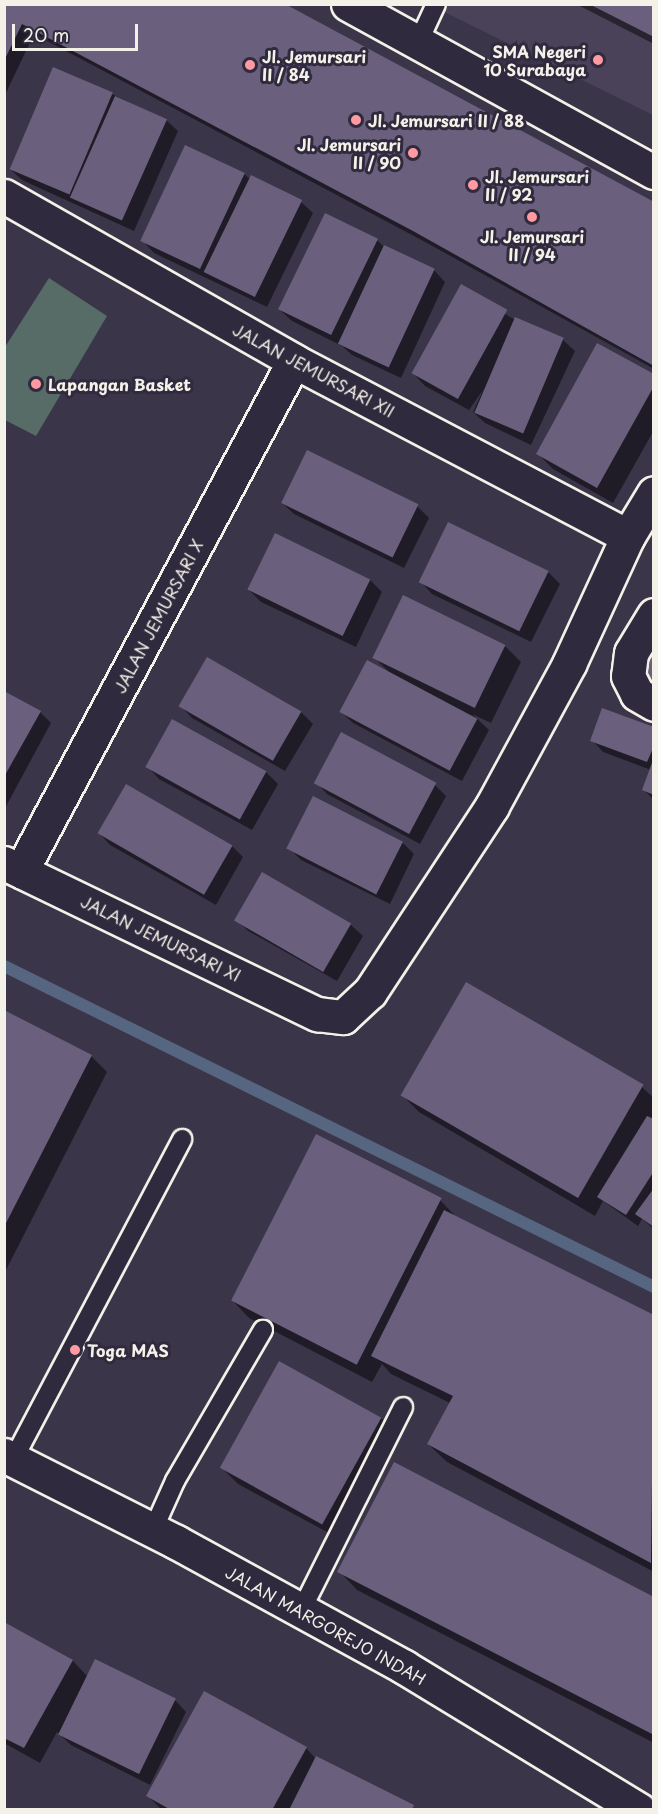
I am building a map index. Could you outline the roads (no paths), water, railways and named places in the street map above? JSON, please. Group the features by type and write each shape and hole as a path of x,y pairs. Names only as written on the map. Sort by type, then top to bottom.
{"street":[{"path":"348,4 654,171"},
{"name":"JALAN JEMURSARI XII","path":"4,196 294,361 628,536"},
{"name":"JALAN JEMURSARI X","path":"13,867 294,361"},
{"path":"628,536 654,493"},
{"name":"JALAN JEMURSARI XI","path":"13,867 317,1014 344,1017 356,1009 479,825 569,664 628,536"},
{"path":"654,615 631,653 628,676 637,694 654,704"},
{"name":"JALAN MARGOREJO INDAH","path":"9,1458 153,1530 404,1667 639,1809"}],"lane":[{"path":"418,43 436,4"},
{"path":"9,1458 182,1139"},
{"path":"153,1530 175,1481 263,1330"},
{"path":"301,1611 403,1407"}],"waterway":[{"path":"4,966 654,1287"}],"place":[{"name":"SMA Negeri 10 Surabaya","path":"598,60"},
{"name":"Jl. Jemursari II / 84","path":"250,65"},
{"name":"Jl. Jemursari II / 88","path":"356,120"},
{"name":"Jl. Jemursari II / 90","path":"413,153"},
{"name":"Jl. Jemursari II / 92","path":"473,185"},
{"name":"Jl. Jemursari II / 94","path":"532,217"},
{"name":"Lapangan Basket","path":"36,384"},
{"name":"Toga MAS","path":"75,1350"}]}
